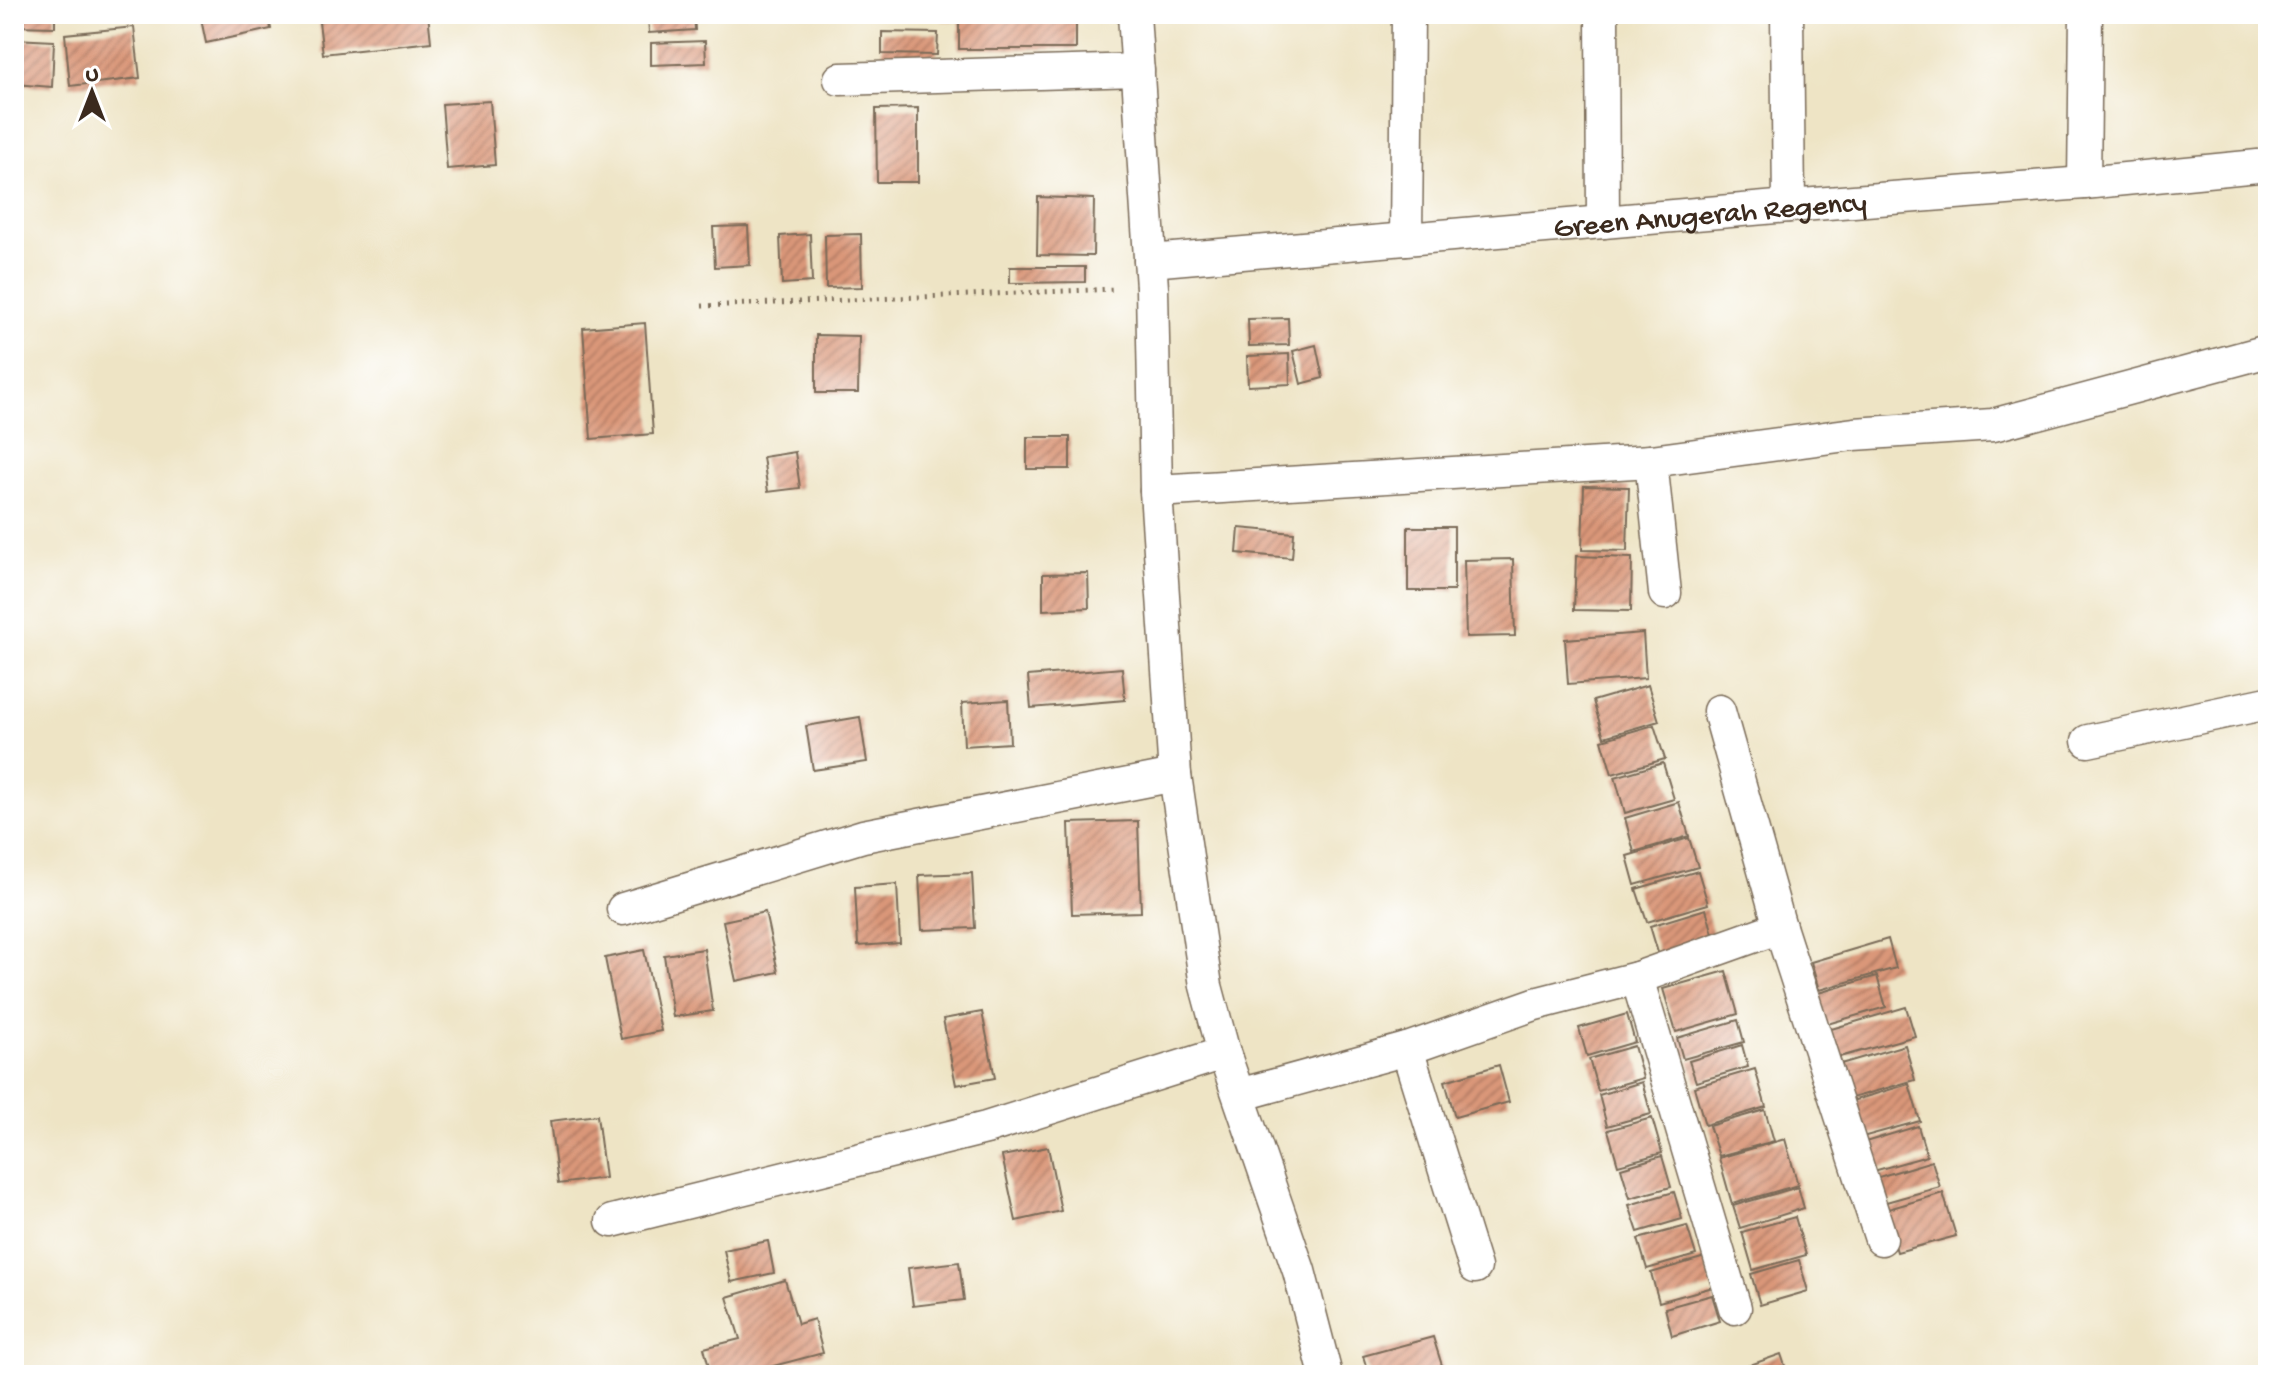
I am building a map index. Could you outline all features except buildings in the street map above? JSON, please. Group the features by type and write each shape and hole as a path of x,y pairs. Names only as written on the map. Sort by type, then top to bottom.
{"street":[{"path":"1134,14 1151,274 1156,491 1175,775 1206,986 1224,1053 1299,1271 1326,1375"},
{"path":"1406,239 1408,14"},
{"path":"1602,14 1603,222"},
{"path":"1787,14 1789,206"},
{"path":"2084,183 2086,14"},
{"path":"840,79 1138,70"},
{"name":"Green Anugerah Regency","path":"1151,274 1406,239 2268,165"},
{"path":"1156,491 1651,461 1854,434 1993,425 2268,351"},
{"path":"1651,461 1665,593"},
{"path":"2088,741 2268,703"},
{"path":"1719,711 1780,927 1881,1239"},
{"path":"623,909 863,836 1175,775"},
{"path":"1239,1095 1407,1049 1535,1004 1637,978 1780,927"},
{"path":"1637,978 1735,1308"},
{"path":"1407,1049 1475,1267"},
{"path":"612,1221 986,1128 1224,1053"}],"path":[{"path":"702,306 1151,274"}]}
